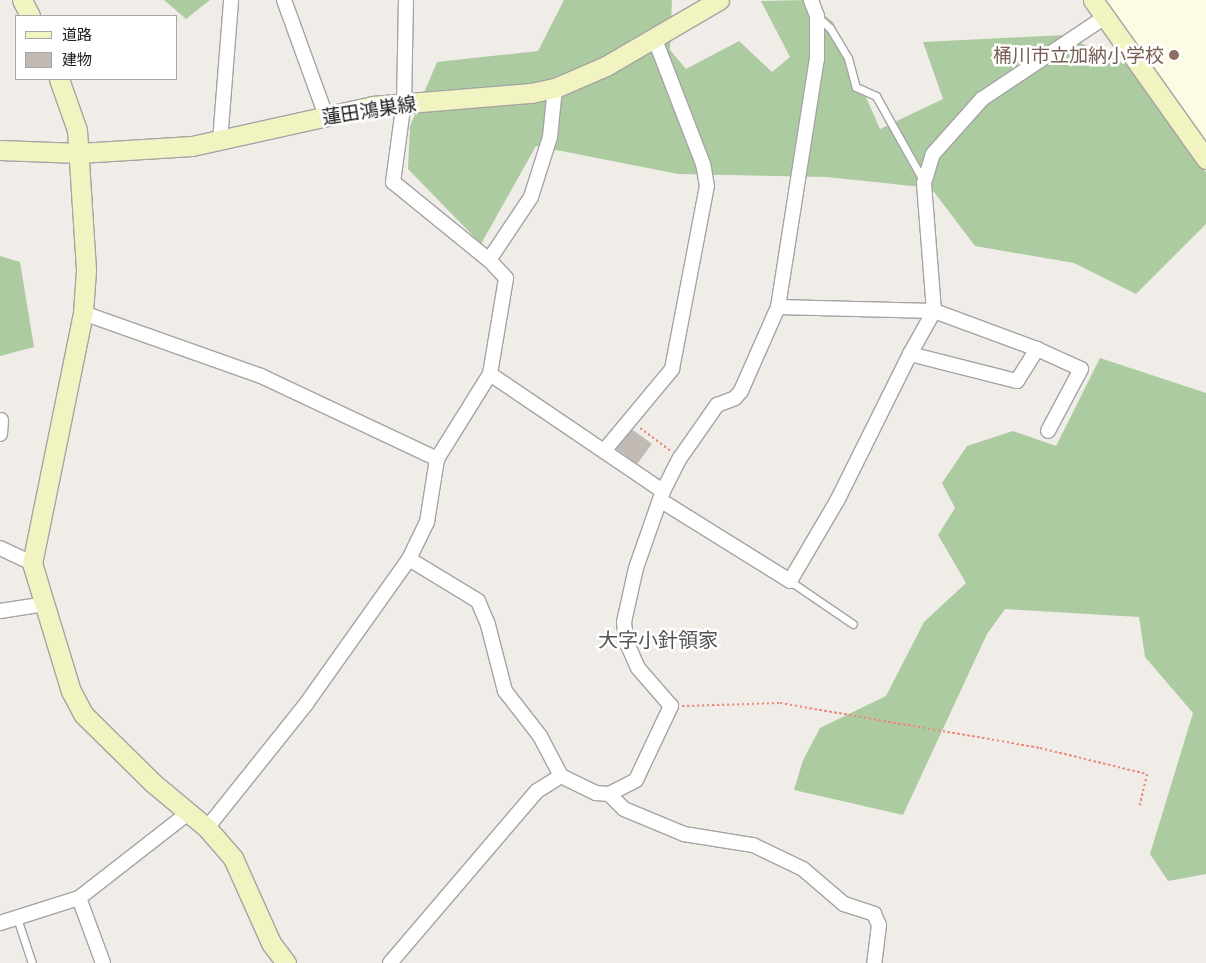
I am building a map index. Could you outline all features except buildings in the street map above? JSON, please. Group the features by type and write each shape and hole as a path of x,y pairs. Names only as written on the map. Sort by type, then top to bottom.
{"street":[{"path":"22,0 30,15"},
{"path":"220,142 231,0"},
{"path":"284,0 326,116"},
{"path":"207,828 306,704 409,559 427,522 437,459 490,374 506,278 489,260 393,182 404,101 406,0"},
{"name":"蓮田鴻巣線","path":"0,150 78,153 220,142 326,116 404,101 495,97 555,88 606,66 719,0"},
{"path":"409,559 478,601 488,625 505,691 540,736 561,776 596,793 609,794 636,780 671,706 638,668 626,641 624,622 636,568 661,496 680,458 717,405 735,398 741,391 778,307 817,59 817,16 811,0"},
{"path":"1093,0 1206,159"},
{"path":"490,374 604,451 661,496 790,581 837,501 910,354 934,311 924,183 933,154 982,99 1105,17"},
{"path":"604,451 672,369 707,186 703,164 654,37"},
{"path":"59,80 73,114 78,153 86,270 84,313 32,563 46,604 71,692 83,714 187,814 207,828 233,858 271,943 286,963"},
{"path":"489,260 531,196 550,137 555,88"},
{"path":"778,307 934,311 1036,349 1081,369 1048,431"},
{"path":"84,313 261,376 437,459"},
{"path":"910,354 1016,381 1036,349"},
{"path":"0,548 32,563"},
{"path":"0,611 46,604"},
{"path":"390,963 537,791 561,776"},
{"path":"609,794 624,809 684,834 753,845 803,869 844,904 874,914 879,925 874,963"},
{"path":"0,923 79,898 187,814"},
{"path":"79,898 102,963"}],"lane":[{"path":"817,16 830,28 848,58 856,87 876,96 924,183"},
{"path":"790,581 853,624"},
{"path":"17,918 32,963"}],"path":[{"path":"629,420 680,458"},
{"path":"671,706 780,703 1040,748 1147,774 1140,805"}],"shaded area":[{"name":"桶川市立加納小学校","path":"1103,0 1206,0 1206,144"}],"green space":[{"path":"164,0 210,0 186,19"},
{"path":"564,0 672,0 670,50 686,69 739,41 772,72 790,57 761,1 805,0 833,22 880,129 943,99 923,42 1064,35 1131,67 1206,172 1206,224 1136,294 1074,263 975,246 931,188 827,177 678,174 536,146 481,244 408,169 410,126 437,62 538,51"},
{"path":"0,256 20,262 34,347 0,356"},
{"path":"1100,358 1206,393 1206,874 1168,881 1150,854 1193,713 1145,657 1139,617 1005,609 987,634 903,815 794,790 803,760 820,728 886,696 924,622 966,583 938,535 955,508 942,483 967,446 1013,431 1056,446"}],"place":[{"name":"桶川市立加納小学校","path":"1174,55"}],"district":[{"name":"大字小針領家","path":"658,639"}]}
